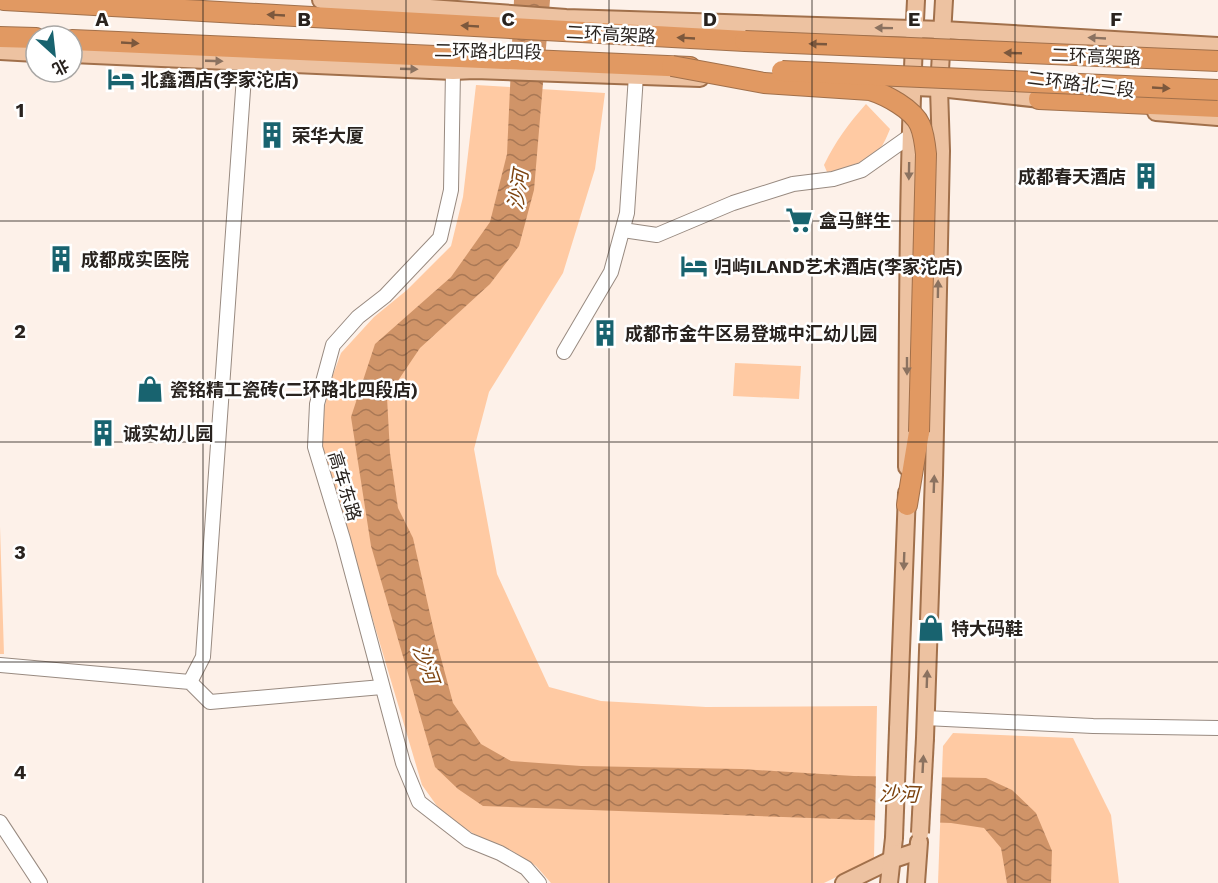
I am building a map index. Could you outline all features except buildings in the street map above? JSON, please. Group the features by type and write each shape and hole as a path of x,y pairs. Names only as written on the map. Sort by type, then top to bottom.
{"highway":[{"name":"二环高架路","path":"4,0 59,1 745,41 1218,61"},
{"path":"0,37 24,38"},
{"name":"二环高架路","path":"84,41 1218,90"},
{"path":"672,66 764,83 870,90 885,94 920,123 926,154 919,432 906,505"},
{"path":"1039,99 1218,107"}],"main road":[{"name":"二环路北四段","path":"321,0 566,18 943,30"},
{"path":"916,0 910,135 906,505 894,838 888,883 916,879 920,833 934,463 941,151 939,88 944,0"},
{"path":"943,30 1218,46"},
{"path":"0,51 24,52"},
{"name":"二环路北四段","path":"84,55 453,71 636,75 939,88"},
{"name":"二环路北三段","path":"939,88 1188,116 1218,117"},
{"path":"844,883 891,860 918,851"}],"street":[{"path":"190,682 203,657 245,62"},
{"name":"高车东路","path":"453,71 451,190 440,238 386,296 358,317 333,345 317,404 315,447 343,539 403,763 419,802 468,840 500,853 526,868 539,883"},
{"path":"564,352 611,272 627,213 636,75"},
{"path":"622,230 657,234 733,203 783,187 833,179 862,170 910,135"},
{"path":"0,665 190,682 210,702 382,687"},
{"path":"926,718 1093,726 1218,728"},
{"path":"0,822 40,883"}],"shaded area":[{"path":"476,85 605,93 595,169 563,273 489,392 474,449 497,574 549,687 601,701 706,707 877,706 874,859 824,883 551,883 536,866 512,851 477,836 442,813 422,785 323,452 321,424 330,383 341,353 374,317 407,290 451,246 463,197"},
{"path":"866,104 890,129 882,145 869,159 848,168 827,172 824,165 833,148"},
{"path":"735,363 801,366 799,399 733,396"},
{"path":"0,527 4,654 0,654"},
{"path":"953,733 1073,738 1111,815 1119,883 938,883 943,746"}],"water":[{"name":"沙河","path":"514,0 550,0 534,190 519,246 490,284 420,348 387,397 390,453 398,508 413,538 453,703 481,744 511,761 581,766 742,769 854,776 986,778 1012,790 1036,813 1052,851 1051,883 1007,883 1001,848 984,828 951,823 483,806 458,789 435,767 371,546 351,417 375,344 451,277 490,222 507,154"}],"pier":[{"path":"876,773 942,774 940,825 875,823"}],"place":[{"name":"北鑫酒店(李家沱店)","path":"121,79"},
{"name":"荣华大厦","path":"272,135"},
{"name":"成都春天酒店","path":"1146,176"},
{"name":"盒马鲜生","path":"799,220"},
{"name":"成都成实医院","path":"61,259"},
{"name":"归屿ILAND艺术酒店(李家沱店)","path":"694,266"},
{"name":"成都市金牛区易登城中汇幼儿园","path":"605,333"},
{"name":"瓷铭精工瓷砖(二环路北四段店)","path":"150,389"},
{"name":"诚实幼儿园","path":"103,433"},
{"name":"特大码鞋","path":"931,628"}]}
